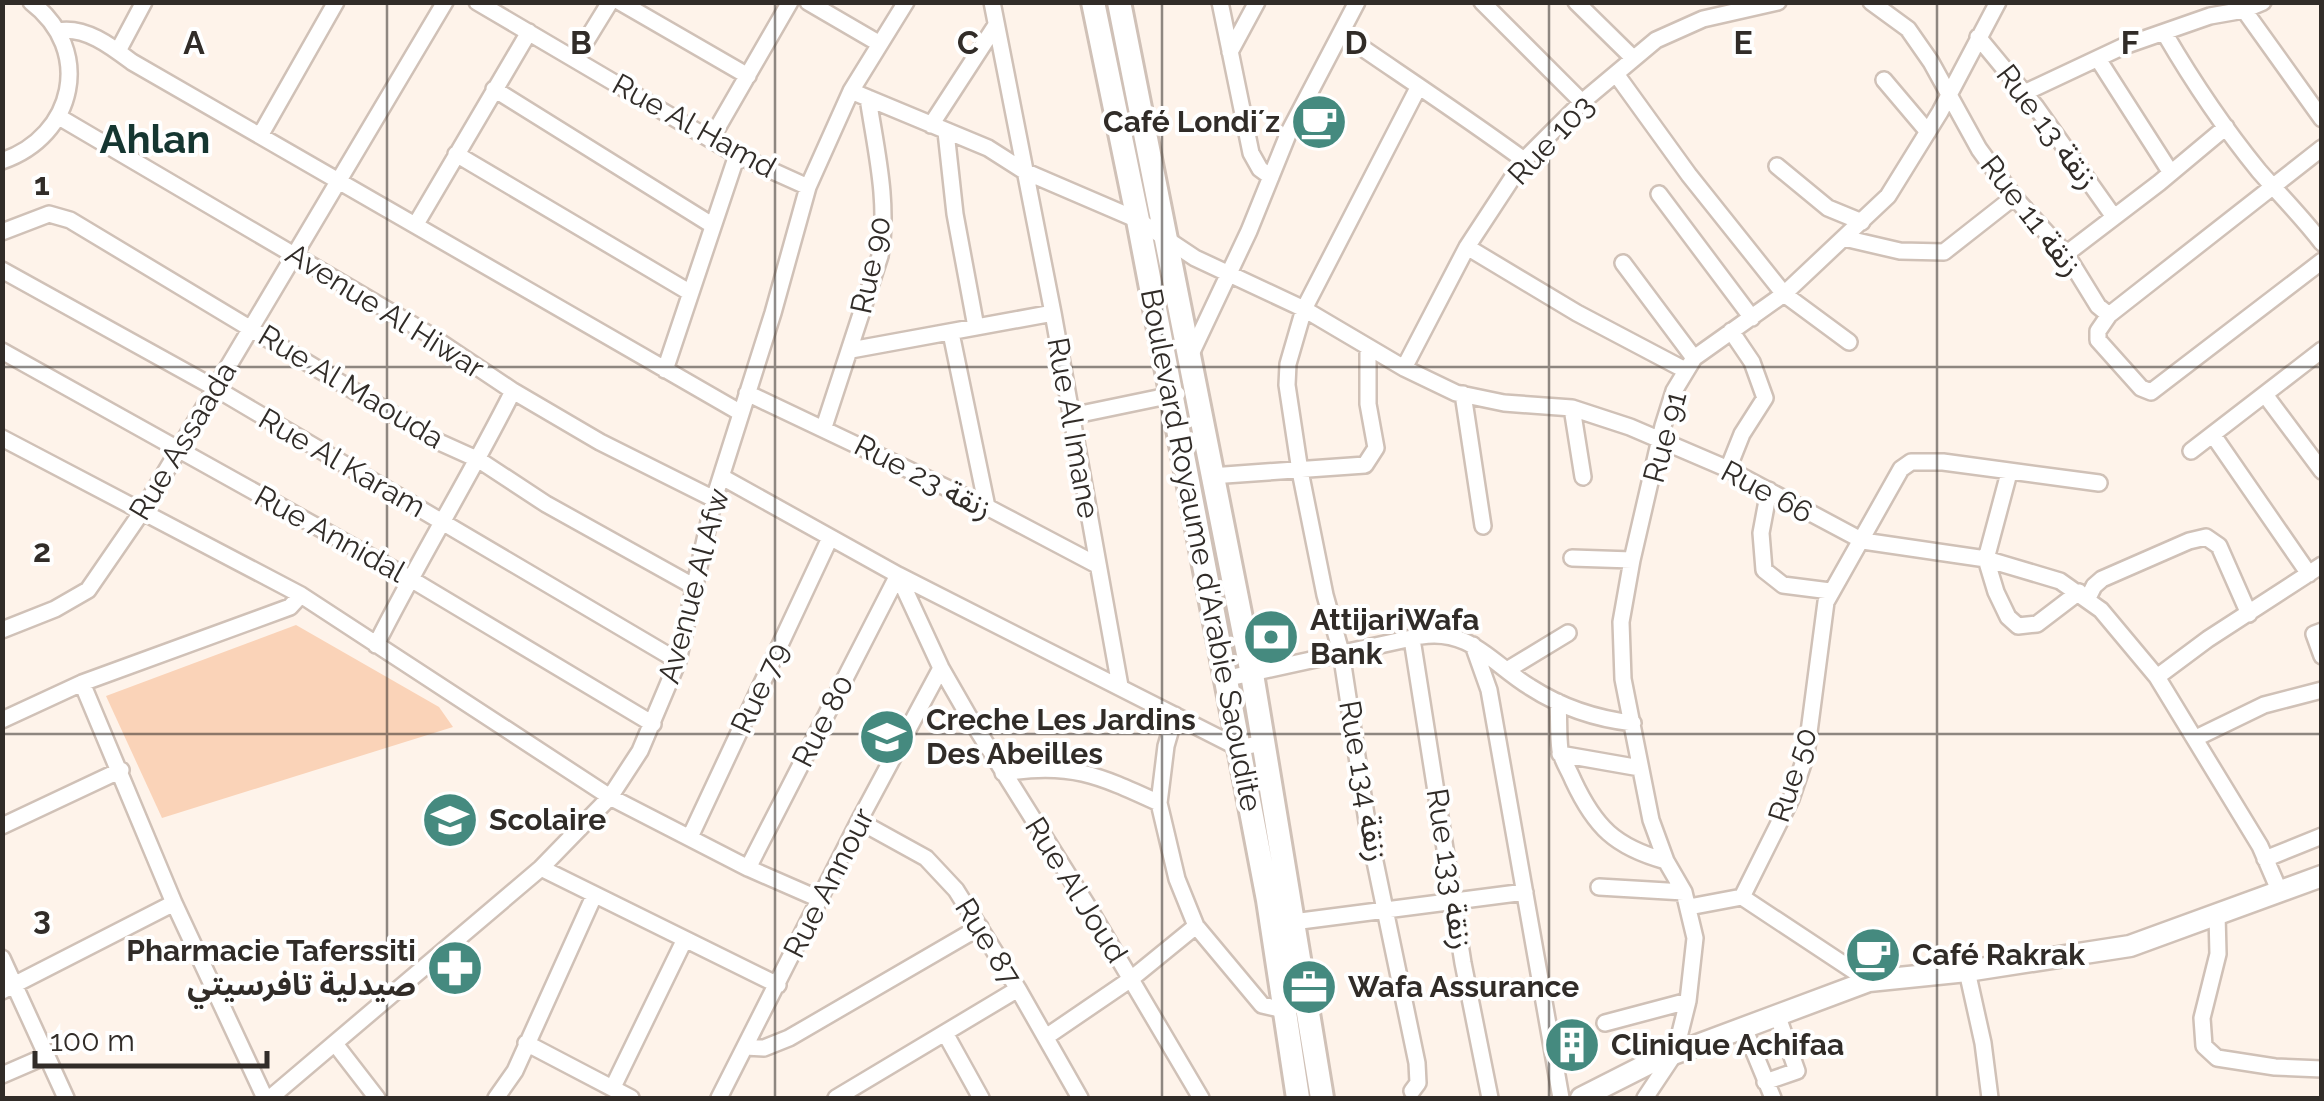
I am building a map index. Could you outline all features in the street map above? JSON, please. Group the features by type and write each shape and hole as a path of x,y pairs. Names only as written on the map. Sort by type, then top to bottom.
{"main road":[{"name":"Boulevard Royaume d'Arabie Saoudite","path":"1092,2 1138,220 1224,678 1250,745 1292,922 1322,1098"},
{"name":"Boulevard Royaume d'Arabie Saoudite","path":"1119,2 1252,674 1250,745 1268,900 1298,1098"}],"street":[{"path":"2,161 36,145 59,117 67,96 66,52 58,31 48,10 31,2"},
{"path":"118,51 144,2"},
{"path":"261,134 336,2"},
{"name":"Rue Assaada","path":"2,630 55,609 88,590 141,512 445,2"},
{"name":"Rue Al Hamd","path":"477,2 506,10 529,32 738,155 808,187"},
{"path":"575,59 610,2"},
{"path":"620,2 748,76"},
{"path":"711,139 790,2"},
{"path":"808,2 880,44"},
{"name":"Avenue Al Afw","path":"267,1098 336,1045 540,868 610,797 653,724 678,661 714,499 808,187 852,91 906,2"},
{"name":"Rue Al Imane","path":"992,2 1120,686"},
{"path":"1220,2 1251,153 1260,169 1271,177"},
{"path":"1230,52 1257,2"},
{"path":"1189,358 1289,132 1357,2"},
{"path":"1482,2 1582,102"},
{"path":"1576,2 1632,57"},
{"name":"Rue 103","path":"1404,368 1467,246 1524,160 1582,102 1656,40 1745,5 1778,2"},
{"path":"1870,2 1908,29 1948,96"},
{"name":"Rue 91","path":"1688,907 1651,820 1623,679 1620,642 1632,560 1660,439 1689,364 1784,294 1862,222 1896,184 1998,2"},
{"path":"2024,93 2124,46 2263,2"},
{"path":"2244,10 2322,119"},
{"path":"976,327 938,128 996,25"},
{"path":"58,31 82,32 118,51 741,413"},
{"path":"416,224 529,32"},
{"path":"1342,34 1524,160"},
{"path":"2165,34 2226,128 2322,242"},
{"name":"Rue 13 زنقة","path":"1978,38 2024,93 2114,217"},
{"path":"2098,59 2171,173"},
{"path":"1616,74 1689,175 1784,294 1848,342"},
{"path":"1884,80 1928,132"},
{"path":"494,88 712,225"},
{"name":"Rue 134 زنقة","path":"1412,1091 1418,1084 1418,1072 1368,828 1341,652 1325,596 1286,384 1304,309 1418,88"},
{"path":"852,91 988,148 1024,171 1138,220"},
{"name":"Rue 11 زنقة","path":"1948,96 2014,197 2066,254 2098,306 2109,315"},
{"name":"Rue 90","path":"824,427 880,256 885,215 868,98"},
{"name":"Avenue Al Hiwar","path":"59,117 426,332 514,392 600,442 714,499"},
{"path":"2066,254 2226,128"},
{"path":"2322,148 2109,315 2098,331 2098,340 2141,388 2151,392 2322,261"},
{"path":"456,154 690,292"},
{"path":"664,370 738,155"},
{"path":"1777,166 1828,208 1862,222"},
{"path":"1659,194 1752,318"},
{"path":"1844,238 1900,251 1944,252 2014,197"},
{"name":"Rue Al Maouda","path":"2,232 38,218 60,215 440,442 479,460 546,504 696,586"},
{"name":"Rue 66","path":"1138,220 1228,274 1304,309 1404,368 1463,394 1504,403 1572,408 1660,439 1728,469 1863,542 1986,559 2050,577 2084,595 2116,626 2157,677 2260,846 2279,890"},
{"path":"1467,246 1577,313 1689,364"},
{"path":"1623,263 1689,364"},
{"name":"Rue Al Karam","path":"2,270 214,388 678,661"},
{"path":"850,350 1053,313"},
{"path":"1728,469 1742,434 1764,398 1752,362 1731,330"},
{"path":"951,332 986,507"},
{"path":"1212,476 1358,468 1372,458 1376,448 1368,404 1368,347"},
{"path":"2190,450 2322,350"},
{"name":"Rue Annidal","path":"2,351 410,578 653,724"},
{"path":"1070,416 1196,389"},
{"path":"376,645 514,392"},
{"name":"Rue 23 زنقة","path":"747,393 824,427 1097,565"},
{"path":"1463,394 1484,526"},
{"path":"2266,396 2322,471"},
{"path":"1572,408 1583,477"},
{"path":"2157,677 2315,570 2213,435"},
{"path":"2,438 302,595 610,797 820,900"},
{"name":"Rue 50","path":"1742,897 1792,799 1806,755 1822,619 1830,591 1863,542 1897,474 1908,462 1943,462 2009,473"},
{"path":"2099,483 2009,473 1986,559 1996,592 2008,617 2018,626 2037,624 2102,579 2206,538 2219,546 2248,614"},
{"path":"722,477 898,575 1175,715 1250,745"},
{"path":"1769,490 1761,533 1764,570 1783,585 1830,591"},
{"name":"Rue 79","path":"690,837 830,538"},
{"path":"1572,558 1632,560"},
{"name":"Rue Al Joud","path":"898,575 941,668 1200,1098"},
{"name":"Rue 80","path":"748,868 898,575"},
{"path":"2,720 82,684 290,607 302,595"},
{"path":"2322,632 2314,634 2322,656"},
{"path":"1507,670 1568,633"},
{"path":"1224,678 1341,652 1454,635 1558,702 1604,718 1633,723"},
{"name":"Rue 133 زنقة","path":"1412,639 1490,1098"},
{"path":"1473,645 1489,690 1561,1098"},
{"name":"Rue Annour","path":"720,1098 941,668"},
{"path":"82,684 174,903 267,1098"},
{"path":"2196,738 2264,705 2322,690"},
{"path":"1558,702 1560,754 1584,803 1603,828 1634,852 1666,861"},
{"path":"1175,715 1166,746 1159,803 1176,879 1196,926 1262,1005 1284,1010"},
{"path":"1560,754 1640,768"},
{"path":"1003,773 1058,767 1159,803"},
{"path":"2,826 121,770"},
{"name":"Rue 87","path":"859,821 926,858 956,890 1080,1098"},
{"path":"2265,859 2322,836"},
{"path":"540,868 778,985"},
{"path":"1580,1098 1675,1053 1868,981 1967,971 2130,946 2322,876"},
{"path":"1598,887 1688,907 1742,897 1868,981"},
{"path":"1292,922 1525,892"},
{"path":"496,1098 506,1087 594,896"},
{"path":"9,988 174,903"},
{"path":"1645,1098 1675,1053 1688,1001 1694,959 1688,907"},
{"path":"2217,914 2218,954 2202,1018 2204,1046 2218,1058 2322,1069"},
{"path":"1046,1037 1131,979 1196,926"},
{"path":"746,1047 764,1048 789,1038 980,927"},
{"path":"613,1087 684,941"},
{"path":"2,958 9,988 66,1098"},
{"path":"1967,971 1983,1042 1990,1098"},
{"path":"836,1098 1018,989"},
{"path":"1605,1024 1688,1001"},
{"path":"1765,1082 1797,1070 1778,1016"},
{"path":"1744,1030 1774,1098"},
{"path":"946,1034 981,1098"},
{"path":"526,1043 631,1098"},
{"path":"336,1045 377,1098"},
{"path":"2,1075 46,1056"}],"shaded area":[{"path":"296,625 439,707 453,727 162,818 106,696"}],"place":[{"name":"Café Londi´z","path":"1319,122"},
{"name":"AttijariWafa Bank","path":"1271,637"},
{"name":"Creche Les Jardins Des Abeilles","path":"887,737"},
{"name":"Scolaire","path":"450,820"},
{"name":"Café Rakrak","path":"1873,955"},
{"name":"Pharmacie Taferssiti صيدلية تافرسيتي","path":"455,968"},
{"name":"Wafa Assurance","path":"1309,987"},
{"name":"Clinique Achifaa","path":"1572,1045"}],"district":[{"name":"Ahlan","path":"155,139"}]}
